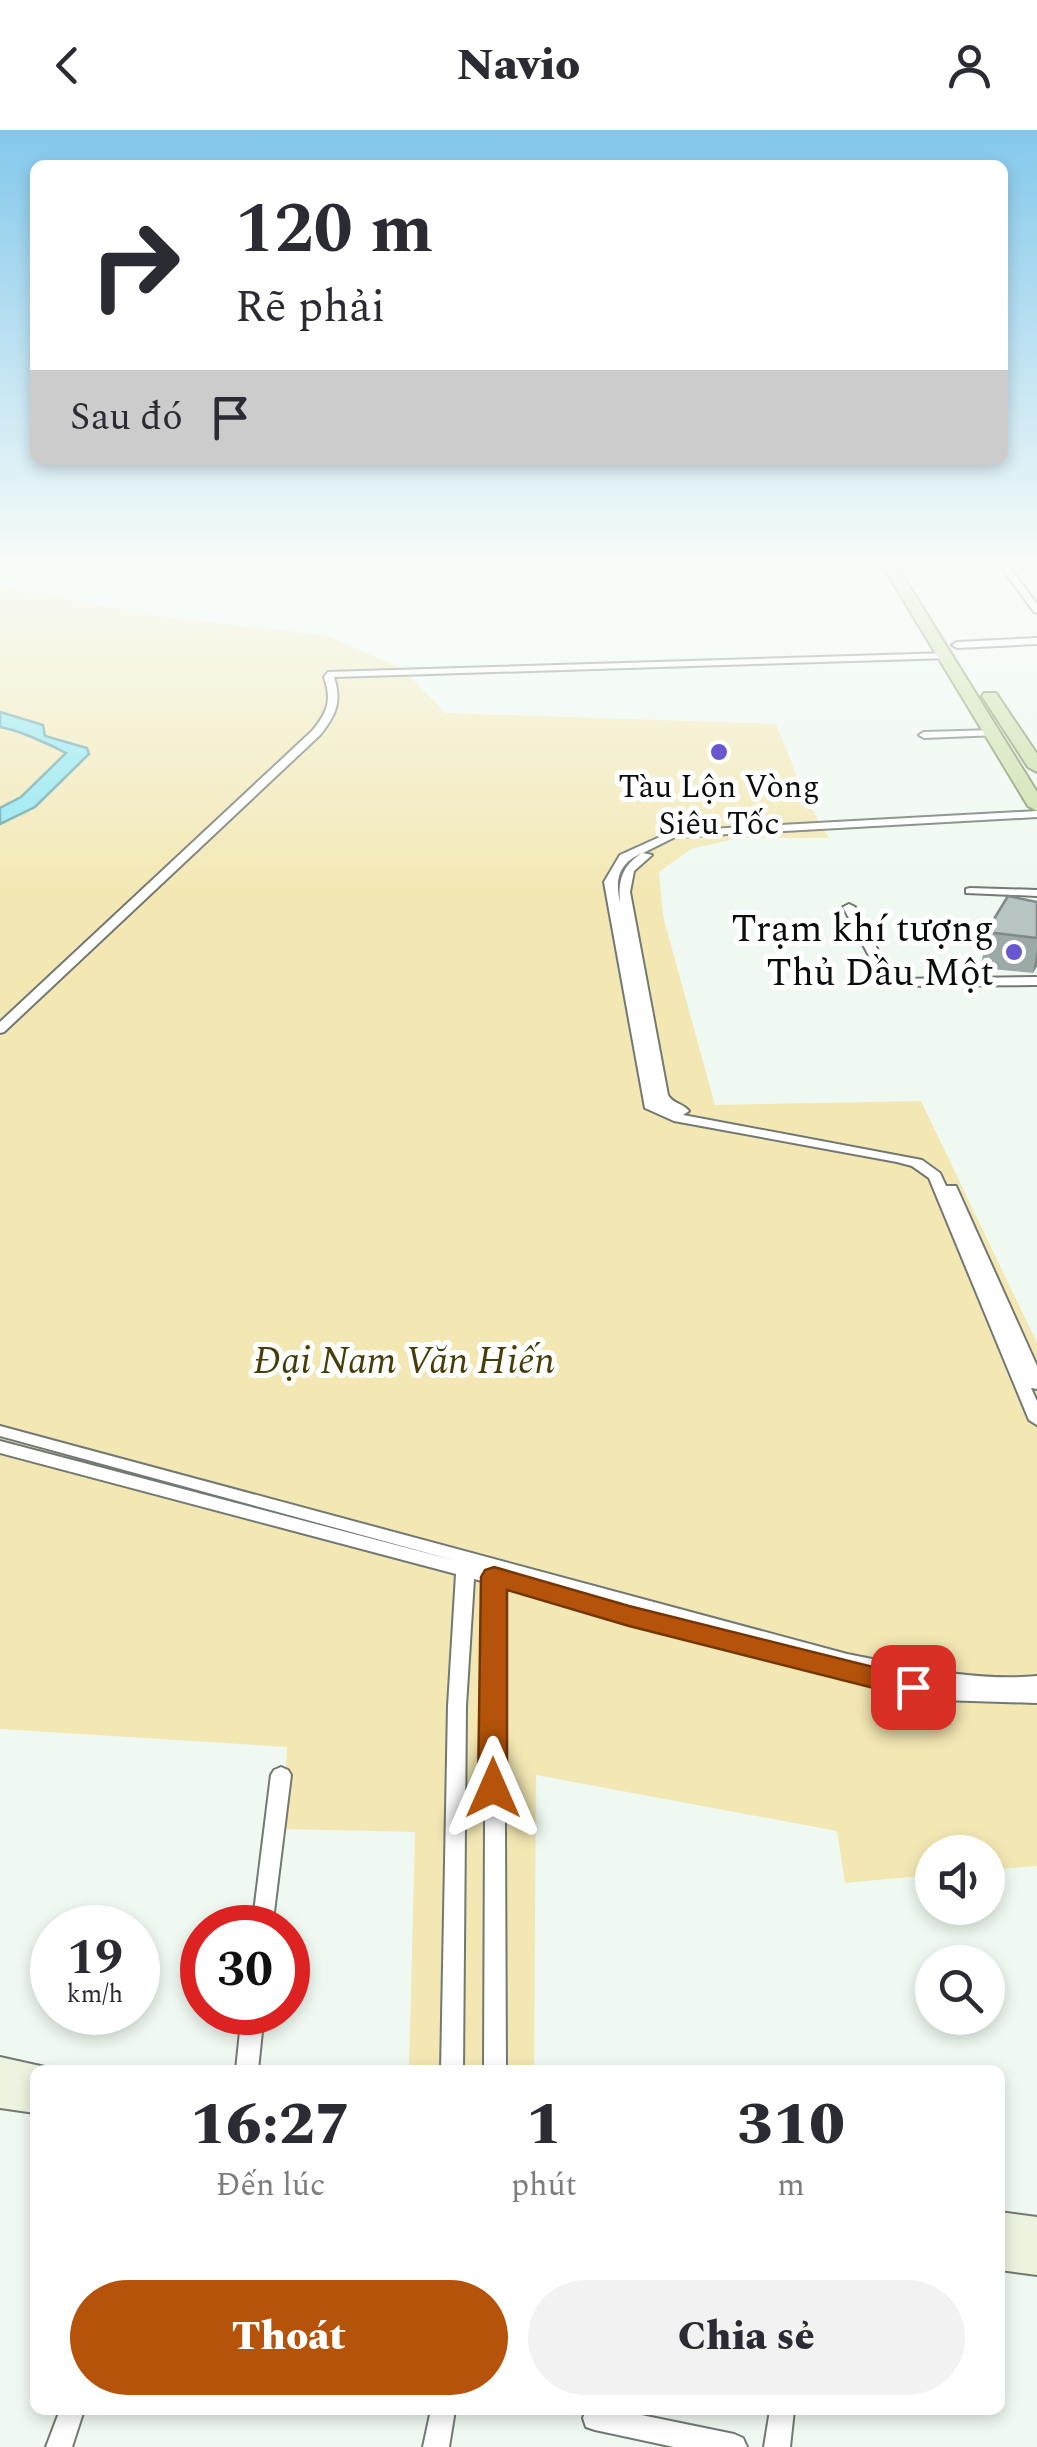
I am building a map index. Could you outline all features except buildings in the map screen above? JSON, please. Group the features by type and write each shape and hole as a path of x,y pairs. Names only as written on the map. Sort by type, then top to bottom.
{"highway":[{"path":"965,676 1033,817"},
{"path":"971,676 1037,766"}],"main road":[{"path":"0,2070 30,2075"},
{"path":"0,2095 30,2099"},
{"path":"1005,2228 1037,2232"},
{"path":"1005,2256 1037,2260"}],"street":[{"path":"0,1029 316,733 335,712 338,700 330,676"},
{"path":"924,735 994,733"},
{"path":"1033,817 699,838 651,852 634,862 623,880 661,1096 666,1104 683,1111 904,1154 933,1164 947,1180 1037,1384"},
{"path":"1033,817 673,834 624,857 610,882 650,1105 674,1117 898,1158 926,1168 942,1191 1037,1420"},
{"path":"970,891 1037,893"},
{"path":"850,907 889,984 1037,980"},
{"path":"0,1431 494,1570 847,1661 962,1681 1020,1686 1037,1683"},
{"path":"0,1446 466,1562"},
{"path":"452,2065 457,1706 466,1562"},
{"path":"494,1570 629,1616 887,1682 940,1693 1037,1696"},
{"path":"494,1570 495,2065"},
{"path":"265,1905 282,1776"},
{"path":"247,2065 251,2035"},
{"path":"59,2447 70,2415"},
{"path":"436,2447 442,2415"},
{"path":"777,2447 781,2415"},
{"path":"595,2418 734,2447"}],"green space":[{"name":"Đại Nam Văn Hiến","path":"0,676 410,676 445,713 776,724 807,801 829,838 739,838 691,849 659,872 663,916 715,1105 921,1101 1037,1343 1037,1866 1005,1869 1005,1835 915,1835 915,1877 845,1883 837,1831 536,1775 534,2065 409,2065 415,1832 282,1829 287,1747 0,1729"}],"water":[{"path":"0,712 43,725 45,736 87,748 89,754 35,807 0,824 0,808 21,797 66,753 0,727"}],"place":[{"name":"Tàu Lộn Vòng Siêu Tốc","path":"719,752"},
{"name":"Trạm khí tượng Thủ Dầu Một","path":"1014,952"}],"route":[{"path":"493,1788 494,1577 629,1616 913,1687"}]}
